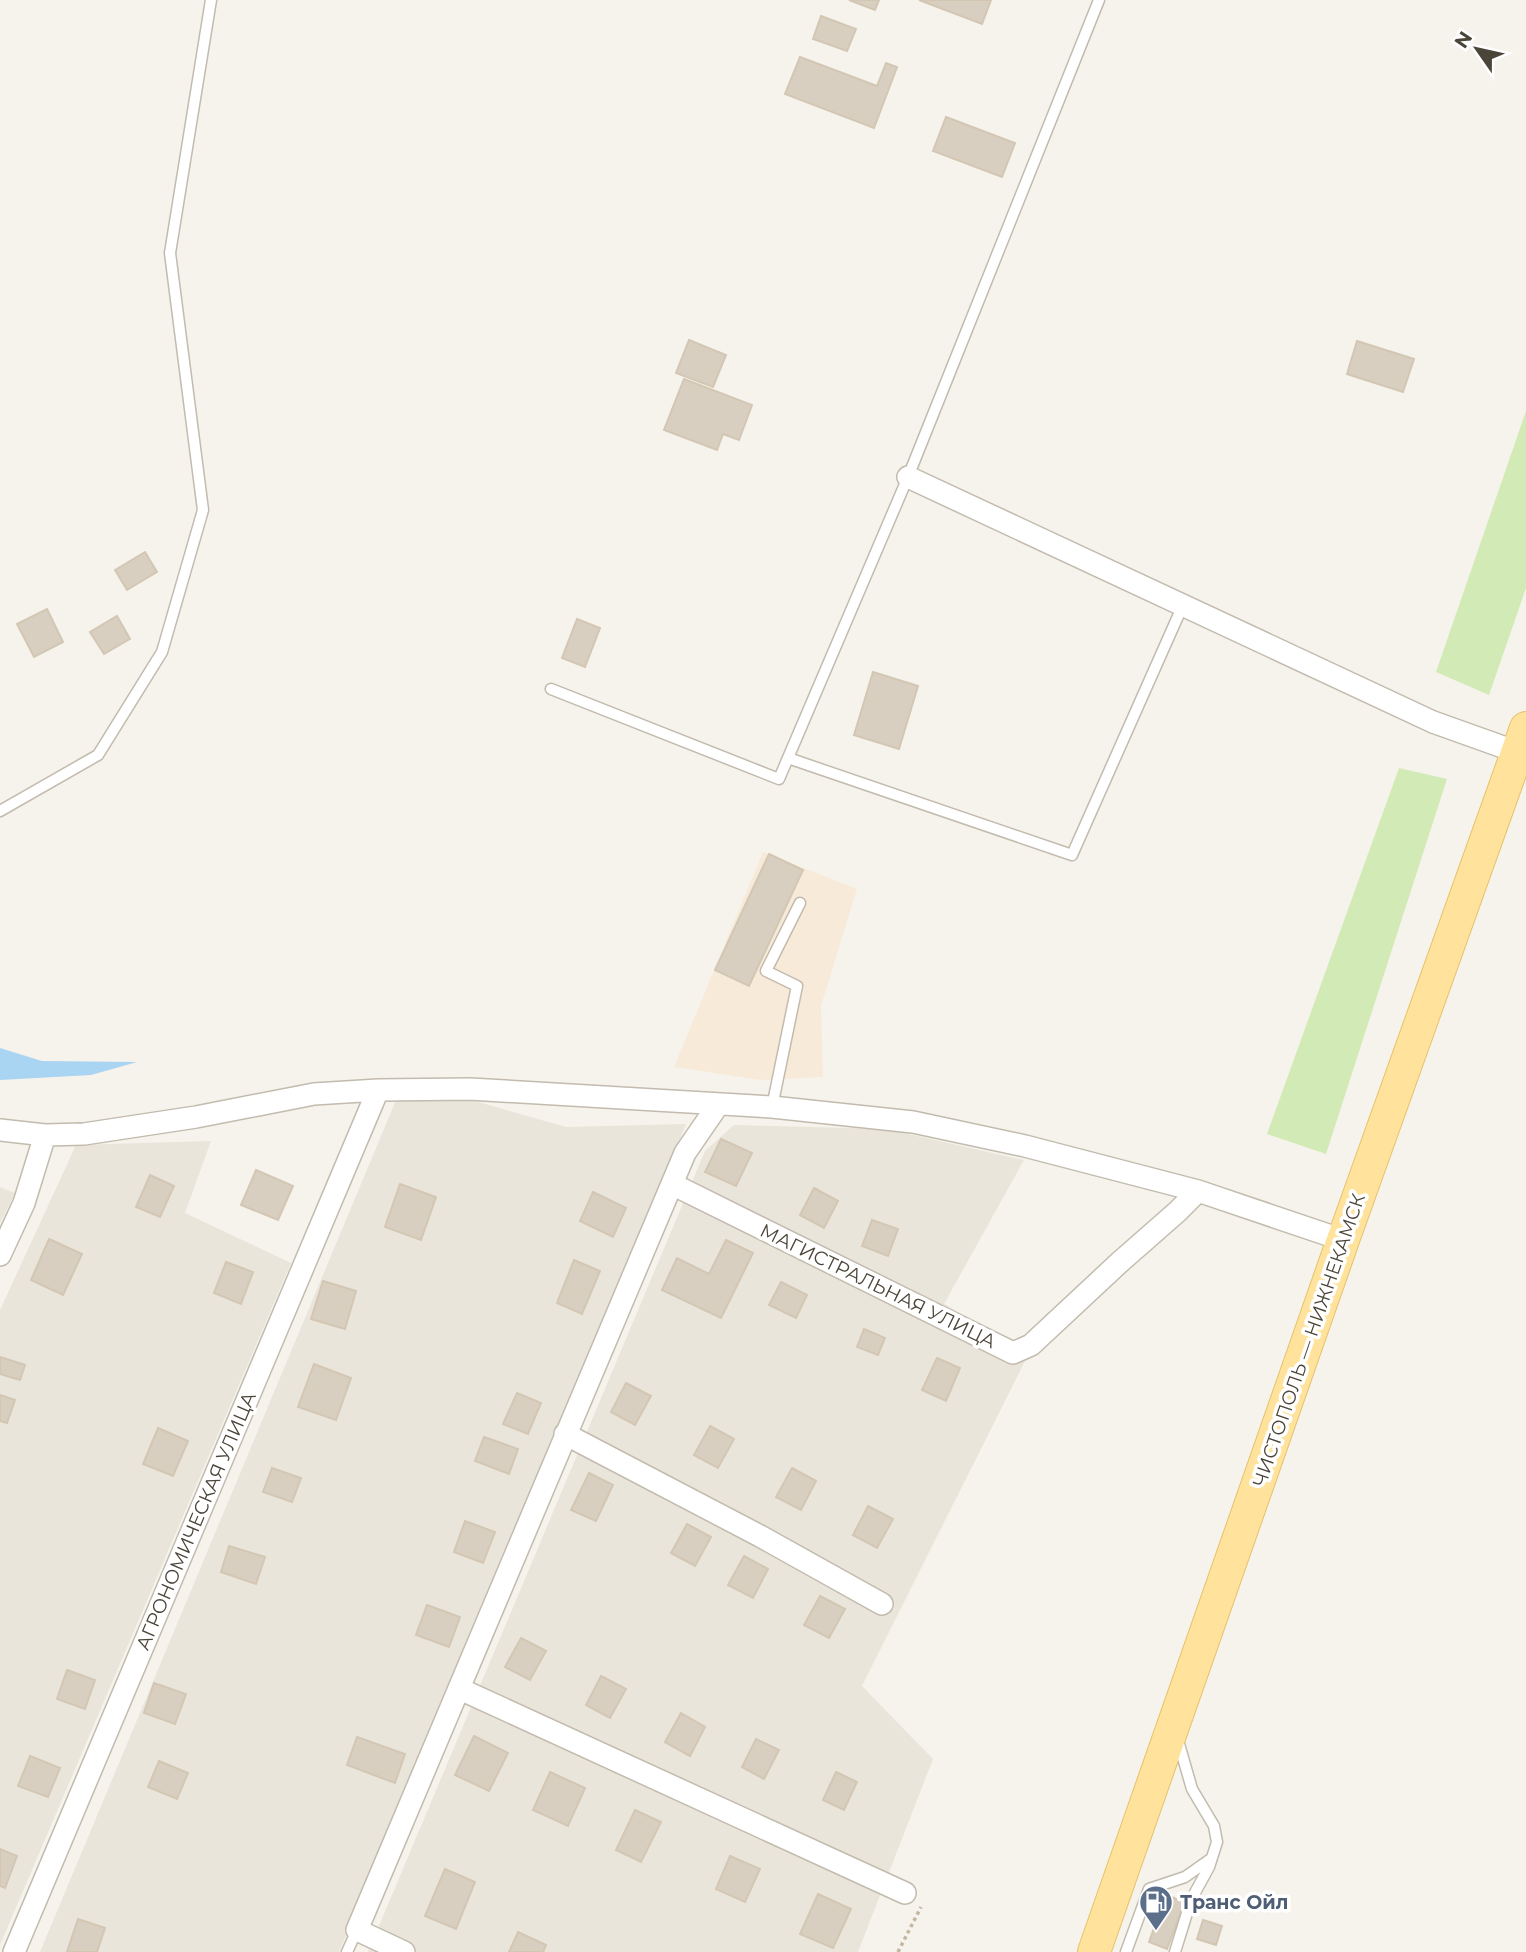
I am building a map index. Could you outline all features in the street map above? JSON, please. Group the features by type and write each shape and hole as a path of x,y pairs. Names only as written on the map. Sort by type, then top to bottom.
{"main road":[{"name":"ЧИСТОПОЛЬ — НИЖНЕКАМСК","path":"1094,1952 1343,1240 1523,745"}],"street":[{"path":"908,477 1433,722 1523,745"},
{"path":"0,1130 45,1135 84,1134 196,1117 314,1094 378,1090 470,1089 772,1107 913,1122 1025,1146 1198,1191 1343,1240"},
{"name":"АГРОНОМИЧЕСКАЯ УЛИЦА","path":"13,1952 378,1090"},
{"path":"404,1952 357,1930 685,1153 718,1105"},
{"path":"0,1255 24,1203 45,1135"},
{"name":"МАГИСТРАЛЬНАЯ УЛИЦА","path":"672,1184 1013,1353 1031,1345 1198,1191"},
{"path":"565,1434 760,1536 882,1604"},
{"path":"460,1689 905,1893"}],"lane":[{"path":"0,811 99,755 162,652 203,510 170,253 211,0"},
{"path":"551,689 779,779 908,477 1099,0"},
{"path":"789,758 1072,855 1183,605"},
{"path":"772,1107 797,986 766,971 800,903"},
{"path":"1174,1723 1192,1789 1214,1826 1217,1842 1209,1867 1191,1900 1175,1952"},
{"path":"1126,1952 1149,1889 1185,1877 1212,1858"},
{"path":"347,1952 357,1930"}],"path":[{"path":"898,1952 922,1907 905,1893"}],"shaded area":[{"path":"763,852 857,889 821,1006 823,1077 761,1080 674,1067"},
{"path":"404,1081 566,1127 686,1124 339,1952 40,1952"},
{"path":"734,1125 886,1129 1024,1160 944,1304 1029,1353 862,1686 933,1759 858,1952 368,1952 705,1151"},
{"path":"211,1141 185,1213 291,1263 0,1945 0,1310 76,1145"},
{"path":"0,1187 15,1193 0,1223"}],"green space":[{"path":"1526,411 1526,588 1489,695 1436,672"},
{"path":"1399,768 1447,779 1326,1154 1267,1134"}],"water":[{"path":"0,1048 42,1061 137,1062 91,1075 0,1080"}],"building":[{"path":"849,0 879,0 875,10"},
{"path":"919,0 991,0 982,24"},
{"path":"821,16 856,29 847,51 813,39"},
{"path":"800,57 877,86 886,63 897,67 874,128 785,94"},
{"path":"946,117 1015,143 1002,177 933,151"},
{"path":"689,340 726,355 713,387 676,373"},
{"path":"1357,341 1414,359 1403,392 1347,374"},
{"path":"684,379 752,405 739,440 723,434 717,450 664,430"},
{"path":"145,552 157,572 127,590 115,570"},
{"path":"47,609 63,642 34,657 17,624"},
{"path":"117,616 130,639 104,654 90,632"},
{"path":"577,619 600,628 585,667 562,658"},
{"path":"873,672 918,686 899,749 854,735"},
{"path":"769,854 803,870 749,986 715,970"},
{"path":"721,1139 752,1153 736,1186 705,1172"},
{"path":"256,1170 293,1186 278,1220 241,1205"},
{"path":"150,1175 174,1186 160,1217 136,1207"},
{"path":"400,1184 436,1197 421,1240 385,1227"},
{"path":"814,1188 838,1201 824,1228 800,1215"},
{"path":"593,1192 626,1208 613,1237 580,1221"},
{"path":"872,1220 898,1229 888,1256 862,1246"},
{"path":"49,1239 82,1254 63,1295 31,1280"},
{"path":"726,1240 753,1253 721,1318 662,1290 677,1258 709,1274"},
{"path":"574,1260 600,1271 582,1314 557,1303"},
{"path":"226,1262 253,1272 241,1304 214,1293"},
{"path":"323,1281 356,1291 345,1329 311,1319"},
{"path":"781,1282 807,1295 796,1318 769,1305"},
{"path":"864,1329 885,1338 878,1355 857,1347"},
{"path":"0,1357 25,1365 20,1380 0,1374"},
{"path":"937,1358 960,1368 946,1401 922,1390"},
{"path":"314,1364 351,1378 336,1420 298,1407"},
{"path":"626,1383 651,1396 635,1425 611,1412"},
{"path":"517,1393 541,1403 528,1434 503,1424"},
{"path":"0,1395 15,1400 7,1423 0,1421"},
{"path":"710,1426 734,1439 718,1468 694,1455"},
{"path":"158,1428 188,1441 173,1476 143,1464"},
{"path":"484,1437 518,1449 509,1474 475,1461"},
{"path":"272,1468 301,1478 292,1502 263,1492"},
{"path":"792,1468 816,1481 801,1510 776,1497"},
{"path":"589,1473 613,1485 596,1521 571,1510"},
{"path":"868,1506 893,1519 877,1548 853,1535"},
{"path":"465,1521 495,1532 483,1563 454,1552"},
{"path":"687,1524 711,1537 695,1566 671,1553"},
{"path":"229,1546 265,1557 256,1584 221,1572"},
{"path":"744,1556 768,1569 753,1598 728,1585"},
{"path":"820,1596 845,1609 829,1638 804,1625"},
{"path":"427,1605 460,1617 449,1647 416,1635"},
{"path":"521,1638 546,1651 530,1680 505,1667"},
{"path":"67,1670 95,1680 85,1709 57,1699"},
{"path":"601,1676 626,1689 610,1718 586,1705"},
{"path":"154,1683 186,1694 175,1724 144,1713"},
{"path":"681,1713 705,1727 690,1756 665,1742"},
{"path":"474,1736 508,1753 489,1791 455,1775"},
{"path":"357,1737 405,1754 395,1783 347,1765"},
{"path":"756,1739 779,1750 764,1779 742,1767"},
{"path":"30,1756 60,1768 48,1797 18,1786"},
{"path":"159,1761 188,1773 177,1799 148,1787"},
{"path":"550,1772 585,1788 568,1826 533,1810"},
{"path":"836,1772 857,1782 844,1810 823,1800"},
{"path":"635,1810 661,1822 641,1862 616,1850"},
{"path":"0,1849 17,1856 5,1888 0,1886"},
{"path":"730,1856 760,1869 745,1902 716,1889"},
{"path":"445,1869 475,1882 456,1929 425,1916"},
{"path":"818,1894 851,1909 833,1948 800,1934"},
{"path":"1166,1895 1185,1902 1167,1949 1149,1942"},
{"path":"78,1919 105,1928 97,1952 67,1952"},
{"path":"1203,1920 1222,1926 1216,1945 1197,1939"},
{"path":"518,1932 546,1945 543,1952 509,1952"}],"place":[{"name":"Транс Ойл","path":"1156,1932"}]}
